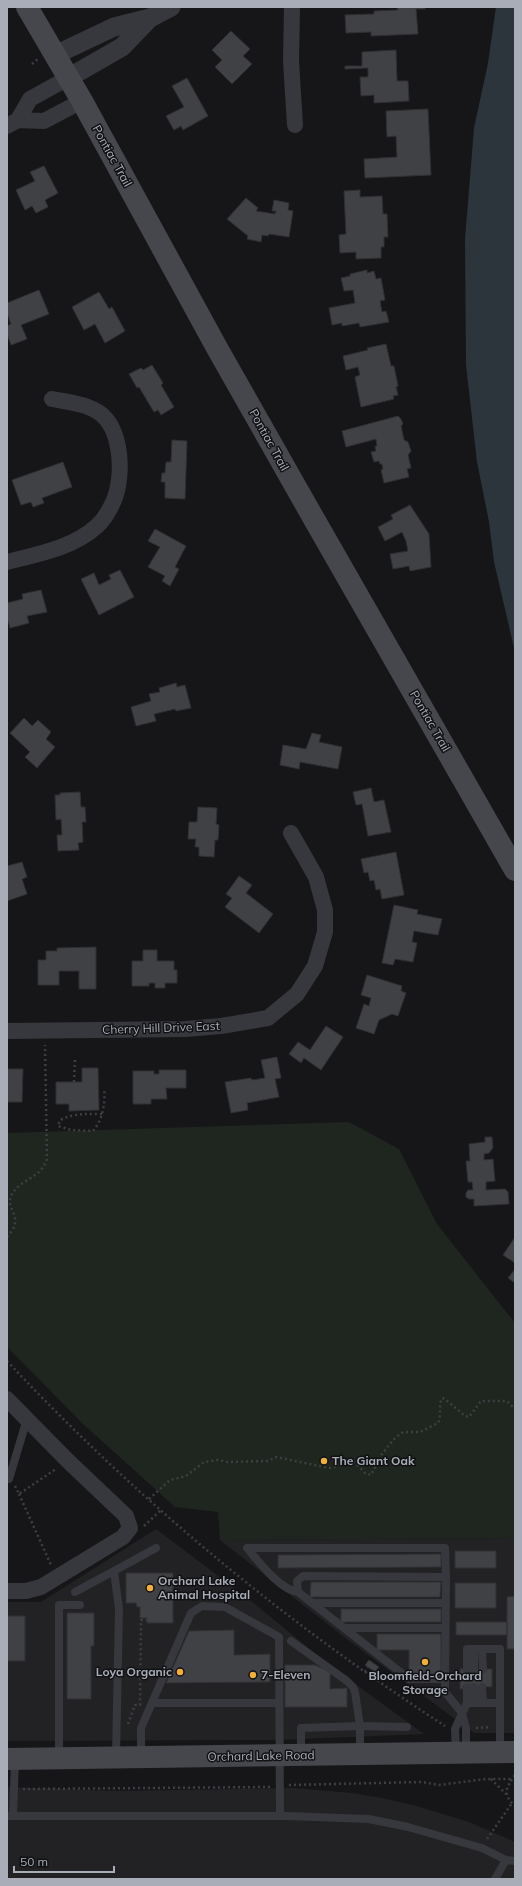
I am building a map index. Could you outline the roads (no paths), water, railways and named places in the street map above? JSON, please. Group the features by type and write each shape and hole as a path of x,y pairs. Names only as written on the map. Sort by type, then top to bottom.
{"main road":[{"name":"Pontiac Trail","path":"27,7 82,101 217,348 515,870"},
{"name":"Orchard Lake Road","path":"11,1759 508,1752"}],"street":[{"path":"54,55 114,27 150,18 171,7"},
{"path":"292,7 291,62 295,126"},
{"path":"13,123 30,99 122,47 150,18"},
{"path":"13,123 44,121 82,101"},
{"path":"7,562 43,553 80,539 98,525 108,511 118,487 119,466 117,449 113,430 110,425 102,415 91,408 52,398"},
{"name":"Cherry Hill Drive East","path":"7,1031 186,1029 221,1026 268,1018 297,994 315,966 325,932 325,910 316,876 291,833"},
{"path":"7,1399 68,1461 126,1516 130,1528 127,1533 42,1588 26,1591 7,1591"}],"lane":[{"path":"10,1483 27,1420"},
{"path":"75,1592 156,1548"},
{"path":"445,1679 409,1679 314,1603 298,1592 290,1591 276,1579 247,1548 445,1548 446,1577 445,1692 462,1713 466,1728 461,1752"},
{"path":"114,1571 119,1609 116,1758"},
{"path":"298,1592 298,1581 303,1576 446,1577"},
{"path":"314,1603 446,1603"},
{"path":"60,1759 59,1605 80,1605"},
{"path":"141,1758 142,1728 192,1613 202,1606 225,1607 279,1637 278,1756 280,1816"},
{"path":"345,1628 445,1628"},
{"path":"291,1641 347,1681 353,1687 360,1726 360,1755"},
{"path":"478,1650 475,1669 467,1650 500,1649 500,1727 508,1752"},
{"path":"475,1703 475,1687 475,1703"},
{"path":"152,1702 279,1703"},
{"path":"461,1752 456,1729 462,1713 475,1703 500,1703"},
{"path":"301,1756 301,1728 360,1726 407,1727"},
{"path":"11,1759 14,1789 10,1816 280,1816 369,1819 408,1827 482,1848 506,1860 515,1861"},
{"path":"495,1879 506,1860"}],"place":[{"name":"The Giant Oak","path":"324,1461"},
{"name":"Orchard Lake Animal Hospital","path":"150,1588"},
{"name":"Bloomfield-Orchard Storage","path":"425,1662"},
{"name":"Loya Organic","path":"180,1672"},
{"name":"7-Eleven","path":"253,1675"}]}
